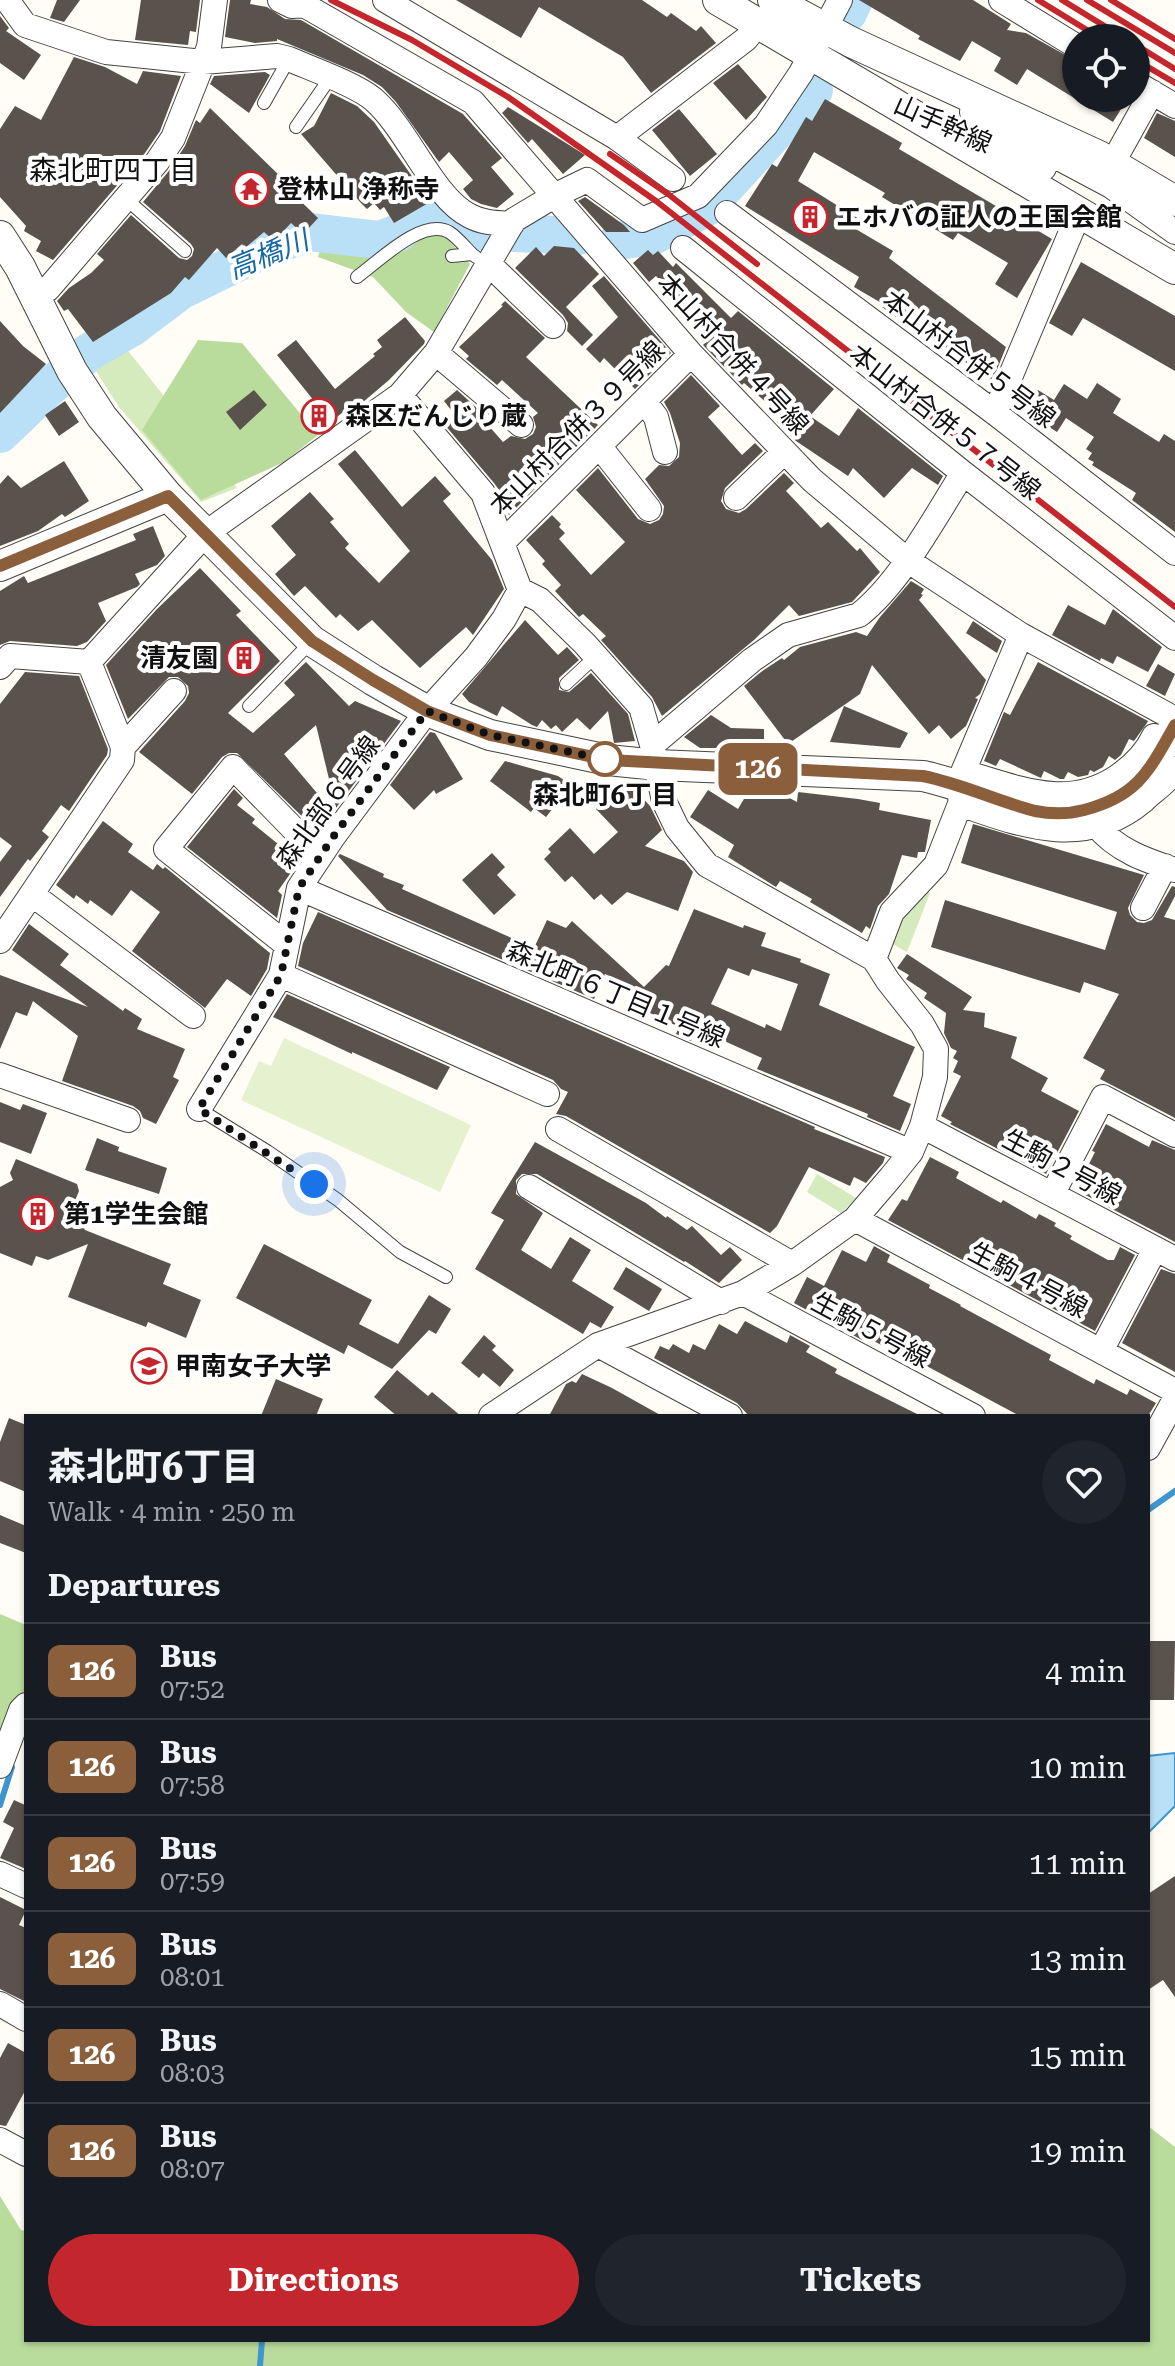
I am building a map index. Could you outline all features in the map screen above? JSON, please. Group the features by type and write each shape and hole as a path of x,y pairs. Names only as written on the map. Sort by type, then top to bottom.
{"street":[{"path":"7,0 25,25 106,52 203,62 277,56 370,96 391,116 450,203 468,216 484,222 553,326"},
{"path":"33,296 48,289 157,162 173,138 209,47 215,0"},
{"name":"本山村合併４号線","path":"280,0 292,6 304,5 473,102 691,354 812,480 907,560 1021,635 1172,716"},
{"path":"385,0 617,138 673,179"},
{"path":"424,22 436,0"},
{"name":"山手幹線","path":"718,0 765,12 818,42 929,123 1023,157 1175,233"},
{"path":"89,662 206,533 400,395 436,353 496,244 554,196 587,180 642,220 698,196 766,125 818,42 840,0"},
{"path":"1001,0 1062,37"},
{"path":"617,138 746,39 765,12"},
{"name":"山手幹線","path":"818,42 910,70 1112,164 1175,201"},
{"name":"山手幹線","path":"910,70 947,99 1111,186 1175,233"},
{"path":"1150,91 1175,106"},
{"path":"1112,164 1134,112"},
{"path":"929,123 1175,269"},
{"name":"本山村合併５号線","path":"727,213 995,413 1175,553"},
{"path":"995,413 1079,213"},
{"path":"2,242 67,363 102,417 168,496 312,641 427,711 490,735 608,760 654,755 923,776 1037,811 1112,820 1139,804 1175,769"},
{"name":"本山村合併５７号線","path":"683,248 1175,638"},
{"path":"436,353 521,425"},
{"name":"本山村合併３９号線","path":"503,542 691,354"},
{"path":"400,395 483,493 520,590 540,600 641,707 664,801 677,828 707,865 874,959 922,1024 936,1049 935,1077 922,1126 911,1152 855,1219 792,1264 732,1298 598,1345 494,1414"},
{"path":"644,401 656,417 665,452"},
{"path":"600,447 649,509"},
{"path":"736,498 784,452"},
{"path":"654,755 752,660 788,635 859,615 869,608 907,560 963,473"},
{"path":"0,566 168,496"},
{"name":"森北部６号線","path":"199,1109 281,975 299,888 427,711 476,657 504,619 520,590"},
{"path":"874,959 892,912 936,865 961,787 1021,635"},
{"path":"0,667 10,656 89,662"},
{"path":"0,941 122,760 123,747 89,662"},
{"path":"123,747 174,691"},
{"path":"961,787 1069,796 1101,787 1131,768 1172,716"},
{"path":"1094,816 1139,781 1153,764 1172,716"},
{"path":"287,945 166,849 233,767 320,856"},
{"path":"1094,816 1107,839 1136,856 1170,868 1143,908"},
{"name":"森北町６丁目１号線","path":"299,888 911,1152"},
{"path":"33,895 193,1016"},
{"path":"281,975 547,1094"},
{"path":"0,1075 128,1120"},
{"path":"1053,1193 1103,1097 1175,1135"},
{"name":"生駒２号線","path":"922,1126 1165,1254"},
{"path":"558,1129 792,1264"},
{"name":"生駒５号線","path":"529,1187 732,1298 969,1414"},
{"name":"生駒４号線","path":"855,1219 1175,1391"},
{"path":"1101,1351 1165,1254"},
{"path":"598,1345 726,1414"},
{"path":"1150,1444 1175,1399"},
{"path":"0,1766 24,1707"},
{"path":"0,1874 24,1885"},
{"path":"0,2004 24,2018"},
{"path":"0,2140 24,2153"}],"lane":[{"path":"264,103 289,59"},
{"path":"296,127 330,78"},
{"path":"125,198 185,251"},
{"path":"357,277 412,235 425,229 447,231 496,244"},
{"path":"452,256 496,244"},
{"path":"249,706 312,641"},
{"path":"566,684 596,656"},
{"path":"199,1109 338,1200 400,1252 446,1277"}],"green space":[{"path":"442,233 470,264 434,332 406,312 373,277 318,257 323,239 400,249 412,237"},
{"path":"198,340 242,343 318,435 284,462 201,500 142,430"},
{"path":"125,347 237,488 201,502 119,407 94,368"},
{"path":"924,890 930,893 907,952 887,941 897,917"},
{"path":"284,1038 471,1125 440,1192 241,1100 259,1061 271,1066"},
{"path":"817,1174 856,1198 841,1213 807,1192"},
{"path":"0,1614 24,1624 24,1692 13,1702 0,1736"},
{"path":"1150,2128 1175,2147 1175,2366 0,2366 0,2196 24,2231 24,2342 1150,2342"}],"water":[{"path":"1175,1753 1175,1806 1150,1831 1150,1756"}],"building":[{"path":"57,0 80,0 64,22 50,18"},
{"path":"141,0 200,0 196,32 190,31 188,45 135,40"},
{"path":"230,0 251,0 250,4 267,7 285,19 301,20 463,114 502,158 491,167 514,194 497,208 471,199 463,189 473,180 449,152 439,162 396,102 382,87 363,75 277,39 255,43 225,37"},
{"path":"456,0 642,0 667,17 671,13 696,31 701,26 716,43 651,93 623,57 539,7 521,38"},
{"path":"859,0 973,0 1011,24 1007,30 1026,33 1062,53 1062,91 1027,69 1017,85 994,71 1001,58 972,41 960,61 918,39 920,36"},
{"path":"0,16 9,28 6,31 41,55 24,80 0,63"},
{"path":"74,57 105,67 137,84 143,71 181,76 160,131 145,153 53,260 36,251 41,241 24,231 26,226 0,197 0,129 15,106 41,120"},
{"path":"738,64 767,97 746,120 713,83"},
{"path":"265,72 270,75 249,113 210,84 214,76"},
{"path":"331,93 357,106 374,122 430,202 394,223 384,207 380,210 374,203 367,209 360,202 301,134 314,126"},
{"path":"825,99 902,143 899,149 1052,239 1017,298 995,284 1008,263 958,233 953,240 882,197 885,193 814,152 798,181 859,219 854,228 893,251 889,258 1006,347 992,382 900,313 896,317 882,307 883,304 854,287 859,277 745,206 772,164 777,167 806,117 812,121"},
{"path":"508,107 585,155 563,174 532,139 528,143 502,113"},
{"path":"210,108 318,218 307,230 304,227 300,231 291,223 274,241 264,232 245,248 242,244 226,258 217,248 189,280 185,277 171,293 93,342 68,309 64,311 57,301 104,260 97,254 131,215 179,258 187,260 192,256 194,249 191,244 143,202 185,146 196,120 200,123"},
{"path":"679,109 717,154 690,176 652,130"},
{"path":"1097,112 1119,112 1113,122"},
{"path":"1157,113 1175,121 1175,157 1144,138"},
{"path":"585,197 630,232 606,232 578,201"},
{"path":"554,246 574,248 599,274 566,307 593,335 582,346 567,331 568,323 563,315 515,268 536,247 544,256"},
{"path":"648,250 653,255 658,251 673,267 676,263 731,318 738,311 834,389 810,416 839,436 858,408 943,476 938,485 912,468 884,498 853,468 848,476 796,441 777,422 781,419 773,413 775,410 744,383 742,385 703,345 711,338 683,311 686,308 656,276 649,282 633,263"},
{"path":"1081,262 1175,316 1175,371 1083,318 1072,336 1049,323"},
{"path":"604,276 671,353 635,389 604,358 600,363 586,349 618,317 592,286"},
{"path":"505,301 545,338 526,357 598,425 509,515 500,496 502,494 444,424 455,415 444,401 457,390 483,414 480,416 503,442 511,436 525,439 533,434 536,427 533,417 538,413 502,380 497,385 466,359 469,356 459,347"},
{"path":"405,317 425,341 424,344 362,403 359,399 321,430 304,410 315,402 277,355 296,340 335,389 375,356 373,354 382,347 377,340"},
{"path":"0,321 23,346 46,364 0,413"},
{"path":"691,375 720,406 708,417 742,455 755,443 763,451 725,488 721,501 726,509 739,513 746,509 784,473 794,483 786,491 821,528 828,522 857,551 860,548 880,572 852,602 799,616 789,605 754,640 662,716 652,697 601,640 606,636 583,614 579,617 555,591 561,585 526,540 552,515 565,533 559,539 591,575 625,542 576,490 598,468 638,519 650,524 659,520 664,506 645,479 659,465 669,466 679,457 680,443 664,402"},
{"path":"1097,383 1121,399 1113,413 1159,442 1164,434 1175,441 1175,532 1132,500 1136,493 1092,465 1094,462 1088,459 1092,453 1086,449 1094,437 1066,418 1057,432 1024,411 1038,390 1054,400 1064,384 1087,399"},
{"path":"254,390 267,405 240,430 226,412"},
{"path":"65,401 79,422 59,436 45,415"},
{"path":"355,450 402,507 435,476 451,494 443,501 492,560 504,589 473,635 466,627 420,668 372,620 358,631 340,614 336,618 305,586 294,596 275,574 296,555 271,526 310,492 334,519 330,522 349,544 345,548 379,583 410,551 338,464"},
{"path":"64,461 89,501 65,517 62,514 38,531 0,546 0,484 8,475 21,488"},
{"path":"153,526 165,556 157,565 135,574 140,584 137,587 98,603 106,621 87,642 77,646 10,641 0,645 0,591 24,576 28,583 136,540 133,534"},
{"path":"200,568 241,611 236,615 280,661 228,713 253,733 295,695 284,683 306,662 349,706 355,701 401,721 336,808 316,725 284,754 333,812 318,832 237,753 222,757 192,794 139,752 185,701 188,686 178,677 169,677 128,719 106,665"},
{"path":"911,581 924,589 919,600 986,680 975,698 978,699 966,726 951,739 939,725 929,734 872,665 860,694 788,744 744,686 800,647 856,632 867,636"},
{"path":"1068,605 1105,625 1113,609 1162,647 1148,672 1117,656 1113,664 1101,658 1100,661 1052,635"},
{"path":"525,620 558,655 567,647 579,660 559,678 559,690 569,692 591,673 628,714 635,741 614,743 608,711 590,730 577,718 562,732 556,725 551,729 542,720 537,727 532,725 502,706 497,716 469,702 462,694"},
{"path":"973,621 1002,641 997,653 966,633"},
{"path":"1038,662 1147,723 1134,741 1129,739 1121,755 1115,760 1109,756 1103,767 1094,772 1090,770 1088,775 1078,777 1068,772 1064,779 1060,779 1044,771 1041,778 1000,759 996,766 984,761 1004,712 1010,715"},
{"path":"1158,664 1175,674 1165,696 1146,686"},
{"path":"25,672 79,676 108,749 69,811 61,805 42,831 49,837 0,897 0,862 12,846 0,837 0,704"},
{"path":"844,706 908,733 900,748 830,742"},
{"path":"711,715 731,728 764,729 764,748 700,748 684,737"},
{"path":"430,732 435,733 463,779 436,794 434,790 414,810 390,785"},
{"path":"505,761 558,776 571,785 546,817 534,808 531,812 490,781"},
{"path":"627,781 650,806 662,830 645,846 684,861 693,872 678,911 627,892 612,905 601,894 594,900 572,876 565,882 544,859 551,852 548,849 570,828 594,854 618,832 596,809"},
{"path":"751,787 767,796 771,788 797,802 798,792 880,803 879,810 931,820 925,852 918,852 917,858 902,855 889,894 878,906 870,929 866,926 862,933 810,902 812,899 780,881 776,887 728,857 734,845 690,817 708,790 738,809"},
{"path":"234,789 243,798 237,805 255,819 252,823 299,861 278,891 282,895 277,918 187,847"},
{"path":"103,821 133,844 128,852 153,870 157,864 163,869 165,867 270,953 267,969 251,996 227,979 205,1008 132,951 160,912 131,890 112,916 90,900 88,904 76,895 74,899 56,885"},
{"path":"973,824 1144,875 1128,908 1137,922 1152,920 1172,886 1175,887 1175,896 1164,917 1175,920 1175,1118 1100,1079 1105,1070 1083,1058 1119,994 1084,982 1080,993 931,947 945,900 1105,950 1117,912 961,863"},
{"path":"492,853 505,867 497,875 516,895 494,915 462,880"},
{"path":"340,854 384,874 383,877 404,885 402,889 534,948 547,920 566,928 572,921 644,987 666,965 669,966 694,909 743,928 744,925 766,933 761,946 801,959 800,962 830,974 819,1005 915,1047 893,1096 911,1104 900,1131 867,1117 868,1114 757,1069 762,1058 702,1031 700,1035 694,1032 691,1041 676,1034 679,1027 648,1012 655,997 605,974 594,999 387,910 338,856","holes":["728,968 749,976 752,969 798,984 781,1031 766,1024 765,1028 711,1004"]},
{"path":"318,912 814,1129 885,1157 883,1163 866,1183 854,1177 850,1186 809,1167 777,1226 770,1233 566,1116 556,1114 568,1092 553,1080 298,966 303,943"},
{"path":"29,924 69,954 60,965 123,1011 125,1008 142,1019 137,1029 185,1049 173,1077 179,1080 156,1124 143,1118 133,1106 62,1081 78,1036 33,1001 27,1016 16,1012 0,1049 0,975 88,1007 12,950"},
{"path":"907,954 972,997 963,1010 985,1013 984,1027 1017,1037 1011,1058 1048,1078 1041,1091 1079,1111 1046,1174 950,1124 952,1122 941,1116 961,1076 953,1072 958,1061 953,1058 957,1051 951,1048 944,1033 946,1013 924,998 927,993 906,979 909,975 897,968"},
{"path":"287,994 450,1067 437,1090 352,1054 273,1017"},
{"path":"0,1102 20,1110 23,1104 47,1113 31,1154 0,1142"},
{"path":"1106,1124 1149,1147 1152,1140 1175,1150 1175,1242 1076,1190"},
{"path":"97,1138 119,1147 118,1151 167,1168 159,1194 85,1170"},
{"path":"535,1142 646,1203 687,1230 692,1226 721,1255 730,1247 742,1260 719,1283 537,1174 522,1174 516,1180 516,1194 543,1213 521,1250 551,1269 570,1237 591,1250 572,1281 614,1307 601,1328 590,1322 583,1334 475,1269 504,1220 491,1213"},
{"path":"930,1157 959,1172 956,1178 1001,1203 1003,1200 1036,1219 1039,1214 1056,1223 1054,1226 1072,1236 1070,1239 1108,1260 1114,1260 1120,1247 1135,1255 1095,1331 888,1220 902,1199 907,1201"},
{"path":"16,1159 77,1184 79,1191 72,1208 85,1230 171,1264 163,1284 201,1300 186,1338 148,1322 146,1327 68,1297 88,1244 48,1260 36,1256 32,1266 0,1253 0,1187 13,1180 10,1173"},
{"path":"264,1244 372,1300 359,1324 398,1344 429,1295 451,1309 436,1334 429,1330 392,1369 348,1345 344,1354 236,1298"},
{"path":"874,1246 890,1255 887,1262 1051,1355 1049,1360 1094,1384 1096,1379 1127,1395 1130,1389 1156,1403 1149,1414 1016,1414 921,1363 864,1336 862,1340 794,1303 807,1277 824,1286 842,1250 866,1262"},
{"path":"626,1267 662,1289 649,1311 613,1289"},
{"path":"1161,1269 1175,1274 1175,1372 1122,1343"},
{"path":"745,1321 787,1343 790,1335 810,1346 806,1352 837,1369 835,1373 917,1414 747,1414 737,1403 654,1358 660,1346 669,1350 673,1344 689,1353 693,1344 705,1350 719,1324 737,1334"},
{"path":"484,1335 496,1346 492,1350 514,1370 500,1387 483,1373 479,1378 461,1363"},
{"path":"397,1370 428,1396 432,1392 459,1414 395,1414 374,1397"},
{"path":"582,1374 658,1414 550,1414 566,1384 576,1383"},
{"path":"276,1379 323,1399 317,1414 262,1414"},
{"path":"9,1418 24,1424 24,1491 0,1481 0,1442"},
{"path":"0,1515 24,1525 24,1552 0,1543"},
{"path":"1150,1641 1175,1641 1174,1700 1150,1700"},
{"path":"14,1800 24,1805 24,1868 0,1858 14,1828 3,1822"},
{"path":"1175,1876 1175,1997 1163,1980 1150,1989 1150,1893"},
{"path":"0,1897 24,1909 19,1925 24,1927 24,2001 0,1989"},
{"path":"8,2043 24,2052 24,2093 6,2126 0,2125 0,2058"}],"waterway":[{"name":"高橋川","path":"848,13 854,0"},
{"name":"高橋川","path":"618,241 653,236 707,207 814,90"},
{"name":"高橋川","path":"0,434 89,352 131,328 180,291 257,253 309,232 379,240 398,233 414,220 430,215 449,216 471,231 579,236"},
{"path":"1150,1509 1175,1491"},
{"path":"0,1805 12,1767"},
{"path":"260,2366 262,2342"}],"railway":[{"path":"331,0 412,40 508,97 656,201 1175,607"},
{"path":"1038,0 1077,24"},
{"path":"1062,0 1101,24"},
{"path":"1087,0 1175,53"},
{"path":"1111,0 1175,39"},
{"path":"1150,54 1175,69"},
{"path":"1150,68 1175,83"},
{"path":"610,154 668,194 757,264"}],"bus line":[{"name":"126","path":"0,566 168,496 312,641 373,680 427,711 490,735 608,760 657,765 923,776 948,781 1037,811 1072,813 1112,802 1139,781 1153,764 1175,725"}],"place":[{"name":"登林山 浄称寺","path":"251,189"},
{"name":"エホバの証人の王国会館","path":"810,217"},
{"name":"森区だんじり蔵","path":"319,416"},
{"name":"清友園","path":"244,658"},
{"name":"森北町6丁目","path":"605,759"},
{"name":"第1学生会館","path":"38,1214"},
{"name":"甲南女子大学","path":"149,1366"}],"district":[{"name":"森北町四丁目","path":"113,170"}],"route":[{"path":"314,1184 199,1109 281,975 299,888 333,837 427,711 490,735 608,760 605,759"}]}
